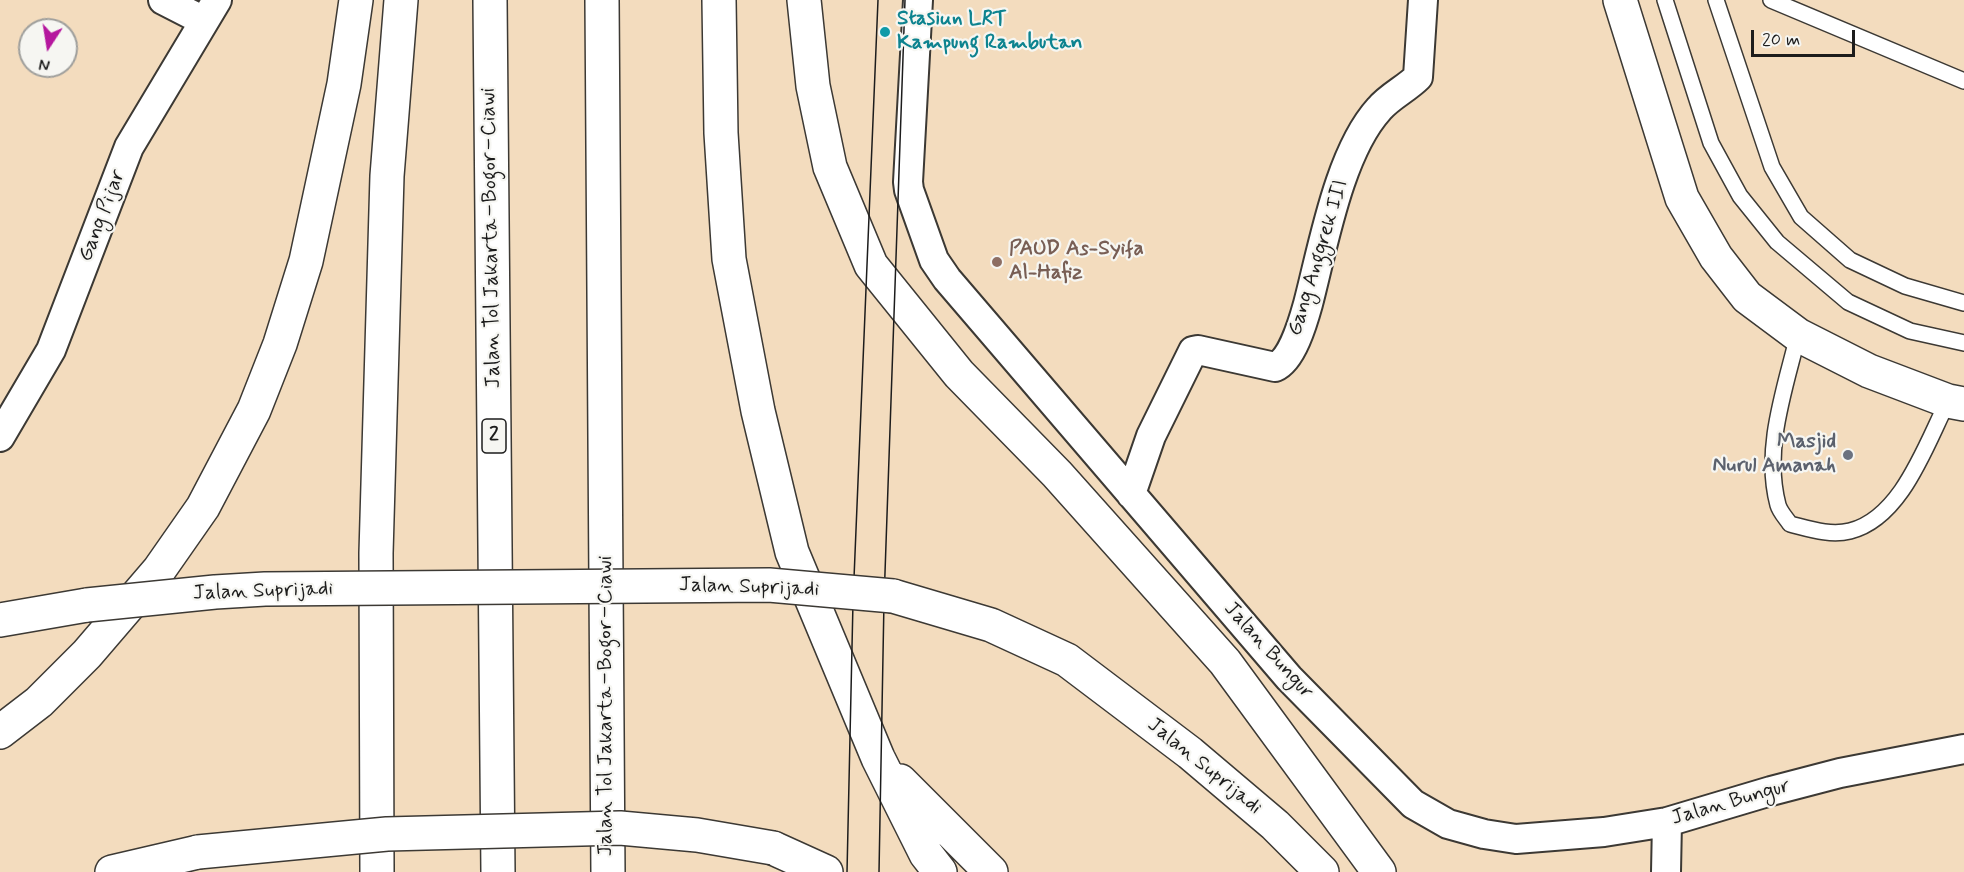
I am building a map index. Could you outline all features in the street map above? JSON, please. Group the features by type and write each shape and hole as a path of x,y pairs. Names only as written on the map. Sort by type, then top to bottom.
{"main road":[{"path":"0,732 39,702 87,654 159,570 203,507 254,410 280,344 306,261 344,84 356,0"},
{"path":"377,872 375,553 387,176 401,0"},
{"name":"Jalan Tol Jakarta–Bogor–Ciawi","path":"490,0 498,872"},
{"name":"Jalan Tol Jakarta–Bogor–Ciawi","path":"602,0 608,872"},
{"path":"719,0 721,133 729,259 758,411 792,552 878,758 926,854 940,872"},
{"path":"804,0 813,86 830,167 871,265 959,374 1057,474 1225,662 1380,872"},
{"path":"1620,0 1682,198 1716,257 1747,297 1798,335 1869,371 1956,403"},
{"name":"Jalan Suprijadi","path":"0,620 87,605 215,592 277,589 768,585 893,596 991,626 1067,660 1190,753 1275,825 1322,872"},
{"path":"878,758 991,872"},
{"path":"112,872 198,852 387,834 620,828 697,835 772,848 826,872"}],"street":[{"path":"163,0 211,10"},
{"name":"Jalan Bungur","path":"918,0 908,182 934,260 947,279 1289,678 1413,804 1448,824 1484,834 1516,839 1604,832 1667,822 1840,773 1964,749"},
{"name":"Gang Anggrek III","path":"1131,494 1151,436 1193,351 1198,350 1275,367 1285,360 1304,319 1335,196 1359,137 1379,108 1418,77 1423,0"},
{"name":"Gang Pijar","path":"0,437 51,350 129,147 211,10"},
{"path":"1666,872 1667,822"}],"lane":[{"path":"1665,0 1711,143 1740,196 1777,242 1848,302 1911,331 1964,343"},
{"path":"1716,0 1772,167 1802,217 1850,260 1905,286 1964,303"},
{"path":"1771,0 1964,81"},
{"path":"1798,335 1775,433 1773,456 1778,507 1790,524 1823,532 1850,531 1876,519 1904,490 1956,403"}],"tram line":[{"path":"847,872 853,602 878,0"},
{"path":"879,872 884,601 905,0"}],"place":[{"name":"Stasiun LRT Kampung Rambutan","path":"885,32"},
{"name":"PAUD As-Syifa Al-Hafiz","path":"997,262"},
{"name":"Masjid Nurul Amanah","path":"1848,455"}]}
